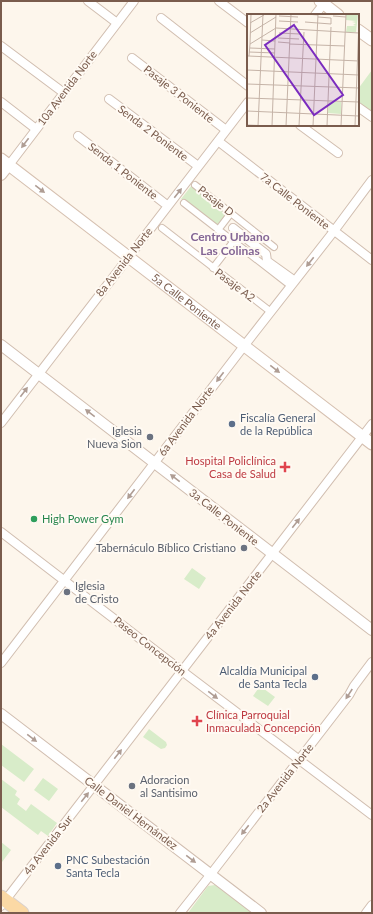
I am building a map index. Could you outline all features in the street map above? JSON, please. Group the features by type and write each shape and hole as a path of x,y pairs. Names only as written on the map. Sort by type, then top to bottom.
{"main road":[{"path":"323,2 337,14"},
{"path":"359,31 372,40"},
{"name":"5a Calle Poniente","path":"5,162 372,444"},
{"path":"2,901 22,913"}],"street":[{"path":"88,1 117,23"},
{"name":"10a Avenida Norte","path":"1,175 5,162 36,129 134,1"},
{"path":"219,1 247,22"},
{"path":"316,14 323,2"},
{"path":"161,18 247,85"},
{"path":"1,46 64,92"},
{"name":"Pasaje 3 Poniente","path":"132,58 226,130"},
{"name":"Senda 2 Poniente","path":"109,99 198,166"},
{"path":"1,102 36,129"},
{"name":"8a Avenida Norte","path":"1,423 247,103"},
{"path":"359,108 372,118"},
{"path":"301,126 338,153"},
{"name":"Senda 1 Poniente","path":"78,136 168,206"},
{"name":"7a Calle Poniente","path":"218,141 372,260"},
{"name":"6a Avenida Norte","path":"1,663 372,180"},
{"name":"Pasaje D","path":"195,185 274,247"},
{"path":"184,203 233,242 293,284"},
{"path":"218,230 231,213"},
{"name":"Pasaje A2","path":"162,228 271,312"},
{"path":"233,228 266,254 267,261 293,284"},
{"path":"213,268 233,242"},
{"name":"3a Calle Poniente","path":"1,345 372,630"},
{"name":"4a Avenida Norte","path":"94,785 372,424"},
{"name":"Paseo Concepción","path":"1,532 372,815"},
{"name":"2a Avenida Norte","path":"180,913 300,760 372,662"},
{"name":"Calle Daniel Hernández","path":"1,714 262,913"},
{"name":"4a Avenida Sur","path":"2,901 94,785"},
{"path":"366,913 372,905"}],"green space":[{"path":"372,70 372,115 359,105 359,88"},
{"path":"192,185 228,213 217,227 181,199"},
{"path":"192,568 206,578 199,589 184,579"},
{"path":"260,686 275,697 268,706 253,696"},
{"path":"149,729 166,742 167,745 165,748 161,749 143,737"},
{"path":"1,744 34,769 24,782 1,765"},
{"path":"43,778 58,789 49,801 34,790"},
{"path":"1,779 17,791 15,795 20,799 17,804 26,811 31,804 57,823 48,836 41,831 38,835 1,807"},
{"path":"1,842 11,850 2,862 1,861"},
{"path":"215,885 253,913 188,913 208,886"}],"place":[{"name":"Fiscalía General de la República","path":"232,424"},
{"name":"Iglesia Nueva Sion","path":"150,437"},
{"name":"Hospital Policlínica Casa de Salud","path":"285,467"},
{"name":"High Power Gym","path":"34,519"},
{"name":"Tabernáculo Bíblico Cristiano","path":"244,548"},
{"name":"Iglesia de Cristo","path":"67,592"},
{"name":"Alcaldía Municipal de Santa Tecla","path":"315,677"},
{"name":"Clínica Parroquial Inmaculada Concepción","path":"197,721"},
{"name":"Adoracion al Santisimo","path":"132,786"},
{"name":"PNC Subestación Santa Tecla","path":"58,866"}],"district":[{"name":"Centro Urbano Las Colinas","path":"230,244"}]}
